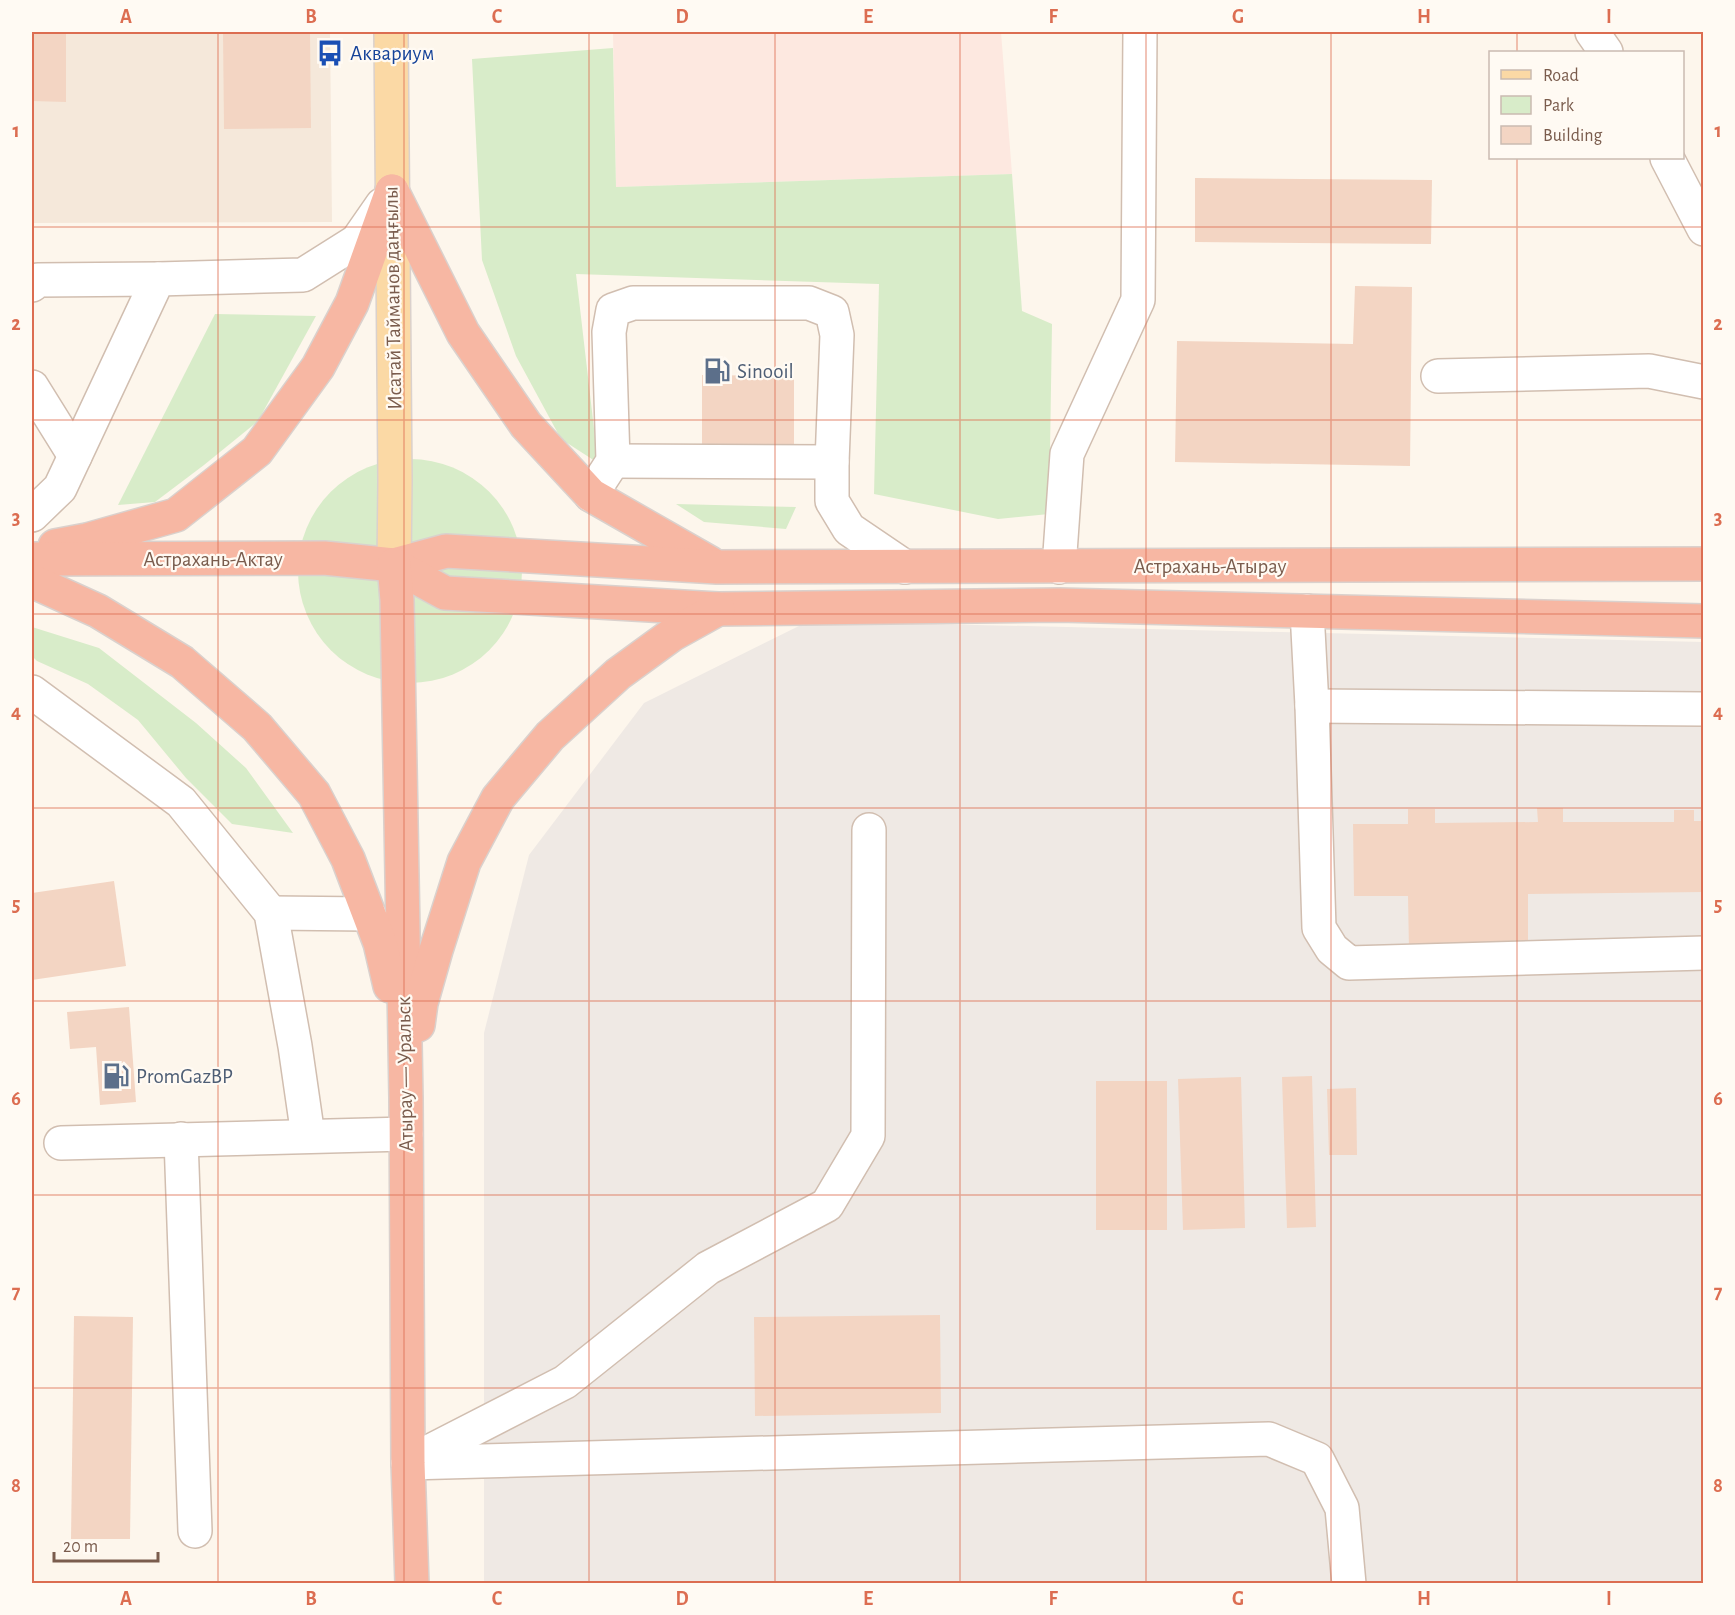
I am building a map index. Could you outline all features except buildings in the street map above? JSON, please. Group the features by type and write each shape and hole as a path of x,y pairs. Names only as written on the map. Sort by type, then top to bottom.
{"highway":[{"path":"392,192 463,333 526,425 591,495 717,567"},
{"path":"32,550 87,540 176,515 257,451 318,368 352,303 392,192"},
{"name":"Астрахань-Атырау","path":"394,565 446,551 717,567 1704,564"},
{"name":"Астрахань-Актау","path":"32,559 324,558 394,565"},
{"name":"Астрахань-Атырау","path":"394,565 446,593 718,609 1059,606 1704,621"},
{"name":"Атырау — Уральск","path":"394,565 397,600 406,1098 408,1463 413,1583"},
{"path":"32,581 98,611 182,662 257,727 314,794 348,859 380,943 393,1001 406,1098"},
{"path":"406,1098 421,1003 436,950 464,862 498,798 550,736 618,674 673,634 718,609"}],"main road":[{"name":"Исатай Тайманов даңғылы","path":"391,32 394,565"}],"lane":[{"path":"1059,567 1067,454 1138,300 1140,32"},
{"path":"1592,32 1605,51"},
{"path":"1668,159 1704,229"},
{"path":"32,285 38,280 303,274 357,241 392,192"},
{"path":"32,515 60,488 158,279"},
{"path":"591,495 613,461 609,332 613,310 633,303 809,303 832,312 837,335 832,501 849,529 904,567"},
{"path":"1438,376 1649,371 1704,382"},
{"path":"32,387 75,456"},
{"path":"613,461 832,462"},
{"path":"1307,611 1319,928 1332,949 1349,963 1704,953"},
{"path":"32,692 182,802 271,914 295,1046 308,1136"},
{"path":"1312,706 1704,709"},
{"path":"408,1463 565,1382 708,1268 827,1205 868,1136 869,830"},
{"path":"271,914 369,914"},
{"path":"61,1143 406,1134"},
{"path":"180,1139 195,1531"},
{"path":"408,1463 1269,1439 1317,1459 1342,1508 1349,1584"}],"shaded area":[{"path":"32,32 330,32 332,222 32,223"},
{"path":"613,32 1001,32 1012,174 616,187"},
{"path":"809,621 1703,642 1703,1583 484,1584 484,1033 529,855 644,703"}],"green space":[{"path":"613,48 616,187 1012,174 1022,311 1052,324 1049,514 998,519 874,494 879,284 576,274 598,463 561,439 516,356 482,260 472,59"},
{"path":"215,314 316,316 258,421 155,502 118,505"},
{"path":"410,459 432,461 463,472 481,484 497,500 509,518 517,539 522,571 520,593 509,624 497,642 481,658 463,670 442,678 410,683 388,681 357,670 339,658 323,642 311,624 303,603 298,571 300,549 311,518 323,500 339,484 357,472 378,464"},
{"path":"676,504 796,507 786,529 704,522"},
{"path":"32,627 99,648 196,723 246,768 293,833 232,824 186,778 138,720 88,684 37,661 32,656"}],"place":[{"name":"Аквариум","path":"330,53"},
{"name":"Sinooil","path":"717,371"},
{"name":"PromGazBP","path":"116,1076"}]}
